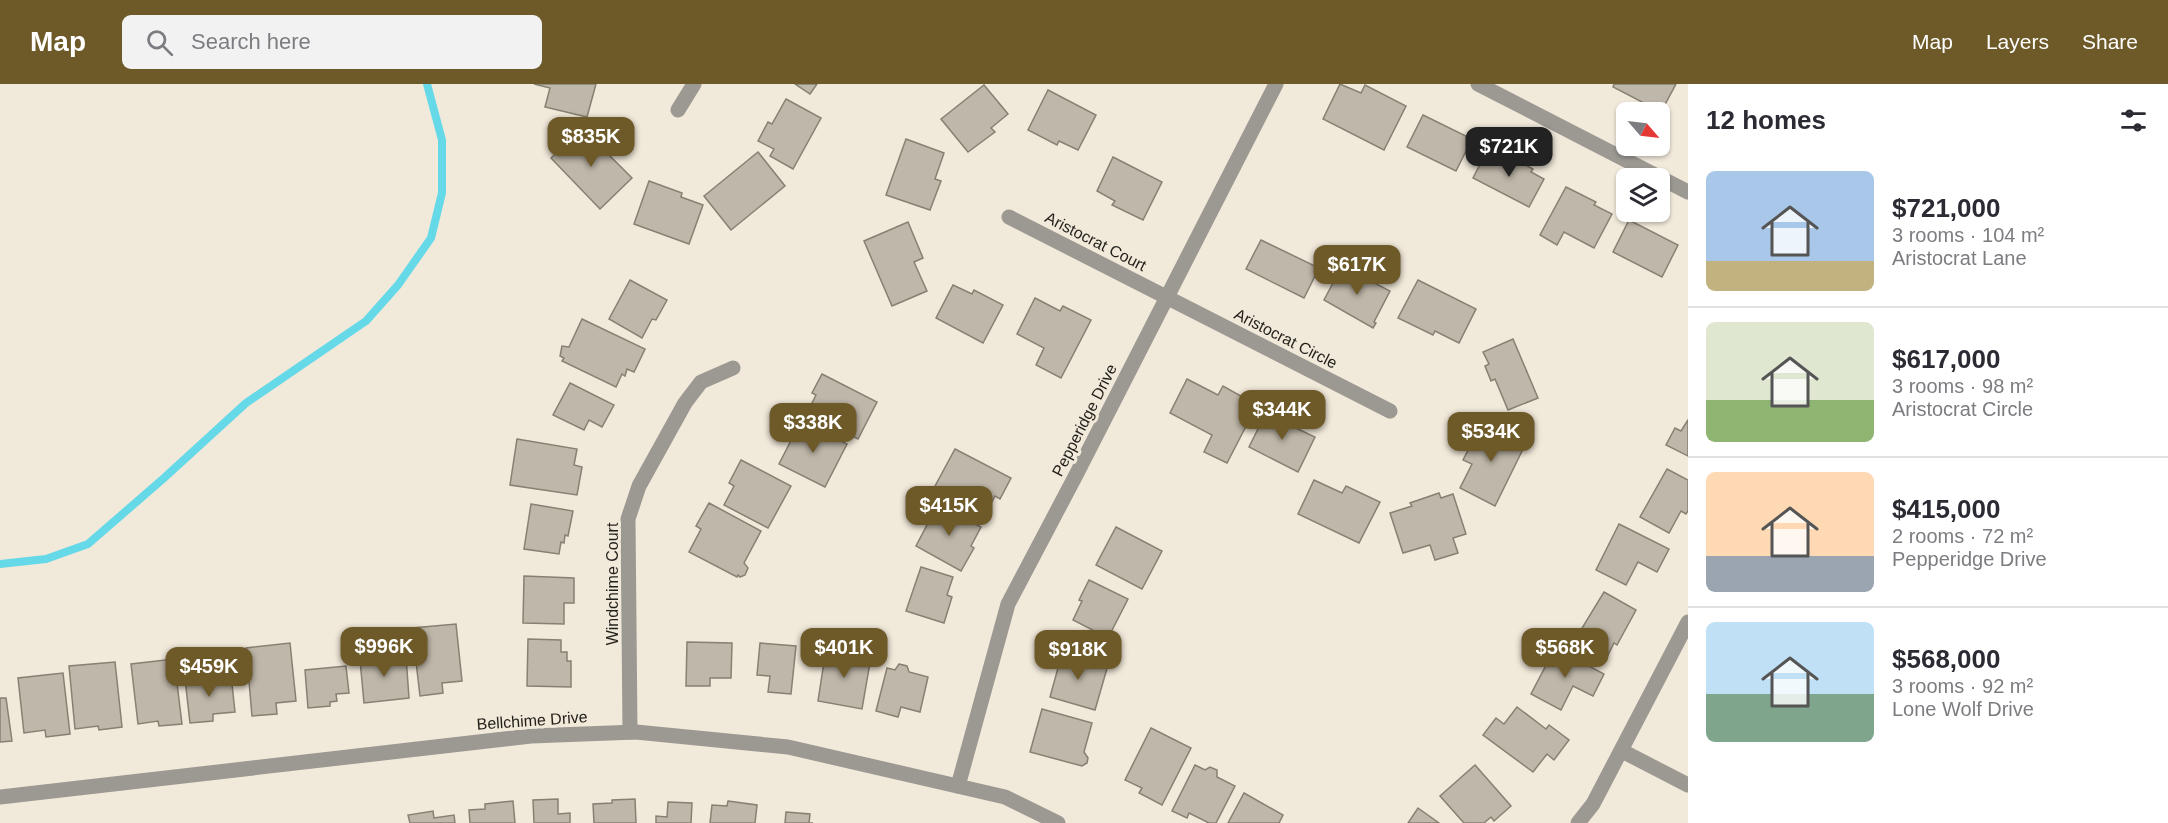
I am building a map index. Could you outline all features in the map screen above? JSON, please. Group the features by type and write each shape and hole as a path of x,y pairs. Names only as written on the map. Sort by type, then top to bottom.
{"street":[{"path":"678,110 694,84"},
{"name":"Pepperidge Drive","path":"957,786 1008,604 1276,84"},
{"path":"1478,84 1688,192"},
{"name":"Aristocrat Court","path":"1009,217 1167,297"},
{"name":"Aristocrat Circle","path":"1167,297 1390,411"},
{"name":"Windchime Court","path":"630,732 628,519 639,486 685,403 700,382 733,368"},
{"path":"1578,823 1593,804 1688,622"},
{"name":"Bellchime Drive","path":"0,797 531,736 630,732 788,747 1005,797 1058,823"},
{"path":"1622,751 1688,785"}],"building":[{"path":"534,84 596,84 587,117 545,107 550,88"},
{"path":"795,84 817,84 810,94"},
{"path":"1340,84 1361,93 1365,85 1406,106 1384,150 1323,119"},
{"path":"1614,84 1676,84 1666,102 1642,102 1613,87"},
{"path":"984,85 1008,114 991,128 995,132 968,152 941,119"},
{"path":"1048,90 1096,115 1078,150 1059,141 1057,145 1028,130"},
{"path":"786,99 821,118 793,169 770,156 774,149 758,141 768,122 772,124"},
{"path":"1423,115 1472,139 1456,171 1407,147"},
{"path":"582,128 632,178 600,209 551,158"},
{"path":"906,139 944,153 935,179 941,181 930,210 886,195"},
{"path":"1487,151 1505,160 1507,155 1533,169 1531,172 1544,179 1529,207 1473,178"},
{"path":"758,152 785,186 731,230 704,196"},
{"path":"1113,157 1162,182 1143,220 1112,205 1115,201 1097,191"},
{"path":"649,181 682,193 681,197 703,205 689,244 634,224"},
{"path":"1566,187 1596,202 1594,205 1612,214 1594,248 1564,232 1557,245 1540,235"},
{"path":"908,222 923,258 914,262 927,291 892,306 864,241"},
{"path":"1628,222 1633,222 1678,245 1662,277 1613,252"},
{"path":"1261,240 1319,268 1304,298 1246,269"},
{"path":"1342,266 1390,291 1373,328 1324,300"},
{"path":"630,280 667,300 656,320 652,319 642,338 609,319"},
{"path":"1418,280 1476,309 1459,343 1435,331 1433,335 1398,318"},
{"path":"953,285 972,294 974,290 1003,305 983,343 936,318"},
{"path":"1035,298 1060,311 1063,306 1091,320 1061,378 1036,365 1044,348 1017,334"},
{"path":"582,319 645,349 634,372 627,369 625,376 622,374 616,387 562,361 564,358 560,356 562,346 569,347"},
{"path":"1513,339 1538,398 1508,410 1495,379 1491,381 1485,366 1489,364 1483,352"},
{"path":"822,374 877,402 858,439 807,413 816,395 812,393"},
{"path":"1187,379 1218,395 1223,386 1257,405 1227,463 1204,452 1212,435 1170,413"},
{"path":"570,383 614,405 602,427 589,420 584,430 553,415"},
{"path":"1268,409 1298,423 1296,428 1315,437 1298,472 1249,447"},
{"path":"1688,420 1688,456 1666,445 1675,428 1681,431"},
{"path":"801,421 847,444 825,487 779,464"},
{"path":"1483,421 1526,443 1495,506 1460,488 1472,464 1463,460"},
{"path":"517,439 577,449 574,465 582,467 577,495 510,485"},
{"path":"955,449 1011,478 1000,499 995,496 985,515 934,488"},
{"path":"741,460 791,486 768,528 724,505 734,486 729,483"},
{"path":"1667,469 1688,480 1688,511 1686,514 1681,511 1669,533 1640,517"},
{"path":"1314,480 1342,493 1346,486 1380,502 1359,543 1298,514"},
{"path":"1439,493 1441,498 1453,494 1466,534 1453,538 1458,553 1435,560 1430,545 1403,553 1390,513 1412,506 1410,503"},
{"path":"709,503 761,531 744,563 748,568 745,575 737,577 689,552 701,529 696,526"},
{"path":"531,504 573,511 568,536 565,535 564,543 561,542 559,554 524,549"},
{"path":"938,504 981,527 971,546 974,548 961,571 916,546"},
{"path":"1619,524 1669,549 1657,572 1638,562 1626,585 1596,570"},
{"path":"1116,527 1162,551 1142,589 1096,565"},
{"path":"921,567 953,577 947,595 952,597 944,623 906,611"},
{"path":"524,576 574,578 574,603 564,603 564,624 523,623"},
{"path":"1089,580 1128,599 1108,638 1073,620 1082,601 1079,600"},
{"path":"1604,592 1636,610 1617,645 1614,643 1608,655 1576,638"},
{"path":"456,624 462,681 442,683 443,693 420,696 412,628"},
{"path":"528,639 561,640 561,652 567,652 567,661 571,661 571,687 527,686"},
{"path":"687,642 732,643 731,678 710,678 710,686 686,686"},
{"path":"290,643 296,701 276,703 277,714 252,716 246,648"},
{"path":"760,643 796,646 791,694 768,692 770,676 757,675"},
{"path":"1555,648 1604,674 1593,696 1573,686 1561,710 1531,694"},
{"path":"826,649 871,657 862,709 818,701"},
{"path":"1059,652 1108,665 1095,710 1050,697 1058,668 1055,667"},
{"path":"381,653 384,657 406,656 409,698 364,703 360,660 369,659 372,654"},
{"path":"174,659 182,724 159,726 158,721 138,724 131,664"},
{"path":"115,662 122,727 99,730 98,726 75,729 69,666"},
{"path":"899,664 907,666 909,672 928,677 920,712 901,707 898,717 876,711 887,668 895,670"},
{"path":"346,666 349,693 336,694 337,701 330,702 330,706 308,708 305,670"},
{"path":"63,673 70,734 46,737 45,730 24,733 18,678"},
{"path":"231,675 235,712 213,714 213,721 190,723 185,679"},
{"path":"0,698 6,698 12,741 0,742"},
{"path":"1517,707 1546,729 1549,725 1569,740 1554,760 1547,754 1533,772 1483,735 1496,718 1504,724"},
{"path":"1042,709 1092,723 1084,752 1088,758 1087,763 1082,766 1030,752"},
{"path":"1151,728 1191,748 1162,805 1139,793 1142,788 1125,780"},
{"path":"1195,765 1205,770 1210,767 1217,770 1217,777 1235,786 1216,823 1209,823 1189,813 1187,818 1172,811"},
{"path":"1475,765 1511,806 1494,821 1491,817 1484,823 1464,823 1440,796"},
{"path":"1244,793 1283,815 1279,823 1228,823"},
{"path":"558,799 558,814 570,813 570,823 534,823 533,800"},
{"path":"635,799 636,823 594,823 593,804"},
{"path":"513,801 515,823 470,823 469,810 485,809 485,804"},
{"path":"728,801 757,805 755,823 710,823 712,805 727,806"},
{"path":"668,802 692,803 691,823 656,823 656,816 667,817"},
{"path":"1418,808 1439,823 1408,823"},
{"path":"433,811 434,818 454,815 455,823 410,823 408,815"},
{"path":"786,812 810,814 809,823 785,823"}],"waterway":[{"path":"0,564 46,559 88,544 246,403 366,321 398,285 431,238 442,193 442,140 427,84"}]}
